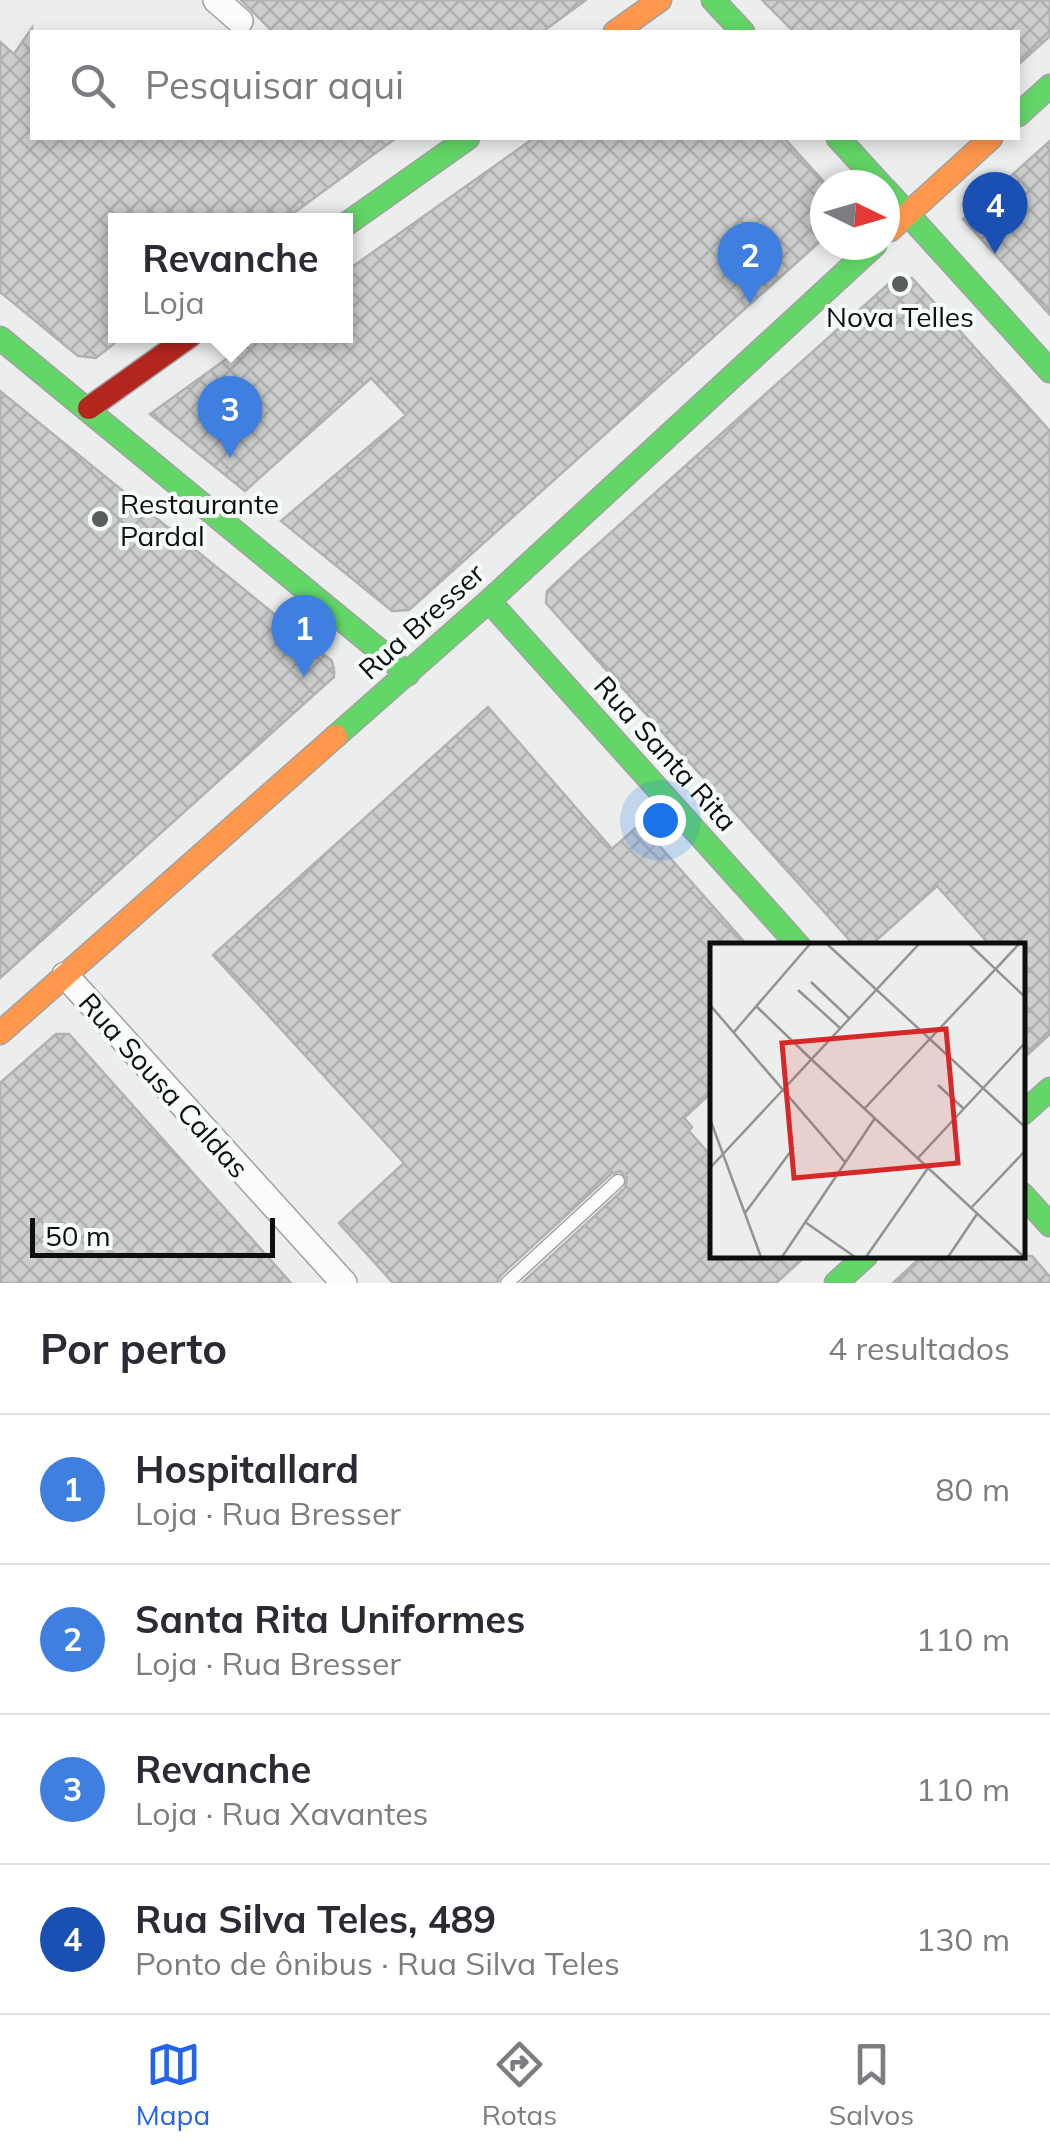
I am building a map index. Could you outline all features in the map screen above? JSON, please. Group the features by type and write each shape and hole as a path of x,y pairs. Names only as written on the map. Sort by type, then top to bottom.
{"main road":[{"path":"617,30 660,0"},
{"path":"713,0 740,30"},
{"path":"1020,113 1050,86"},
{"path":"353,219 465,140"},
{"path":"840,140 867,170"},
{"path":"900,220 989,140"},
{"path":"900,204 1050,371"},
{"name":"Rua Bresser","path":"0,1033 489,602 859,260"},
{"path":"0,338 408,674"},
{"path":"89,408 180,343"},
{"name":"Rua Santa Rita","path":"489,602 796,943"},
{"path":"1025,1111 1050,1089"},
{"path":"1025,1197 1050,1225"},
{"path":"836,1283 864,1258"}],"street":[{"path":"216,0 240,21"},
{"name":"Rua Sousa Caldas","path":"65,975 344,1283"}],"lane":[{"path":"507,1283 618,1181"}],"building":[{"path":"241,0 586,0 545,30 271,30"},
{"path":"762,0 1050,0 1050,36 1020,63 1020,30 792,30"},
{"path":"30,31 30,140 393,140 294,213 108,213 108,343 115,343 96,358 78,356 0,292 0,42 14,54"},
{"path":"531,140 786,140 813,170 810,170 810,250 409,610 392,611 281,521 406,415 371,378 245,491 150,414 248,343 353,343 353,266"},
{"path":"1050,141 1050,315 963,219"},
{"path":"895,278 912,278 1050,431 1050,1034 1025,1057 1025,943 988,943 937,886 873,943 852,943 546,603 547,591"},
{"path":"0,391 332,661 334,677 0,978"},
{"path":"488,707 612,849 640,824 745,943 710,943 710,1094 684,1118 692,1127 689,1131 710,1155 710,1258 804,1258 776,1283 522,1283 625,1188 627,1178 620,1171 611,1174 497,1283 393,1283 339,1223 404,1163 213,955"},
{"path":"56,1034 69,1034 291,1283 0,1283 0,1083"},
{"path":"1032,1256 1050,1277 1050,1283 893,1283 920,1258"}],"traffic: fast":[{"path":"713,0 741,30"},
{"path":"1020,113 1050,86"},
{"path":"353,219 465,140"},
{"path":"840,140 867,170"},
{"path":"900,206 1050,371"},
{"path":"336,736 489,601 859,260"},
{"path":"0,338 408,674"},
{"path":"489,601 796,943"},
{"path":"1025,1111 1050,1089"},
{"path":"1025,1197 1050,1225"},
{"path":"836,1283 864,1258"}],"traffic: slow":[{"path":"618,30 660,0"},
{"path":"900,221 989,140"},
{"path":"0,1033 336,736"}],"traffic: jam":[{"path":"89,408 180,343"}],"place":[{"name":"Rua Silva Teles, 489","path":"995,254"},
{"name":"Nova Telles","path":"900,284"},
{"name":"Santa Rita Uniformes","path":"750,304"},
{"name":"Revanche","path":"230,458"},
{"name":"Restaurante Pardal","path":"100,519"},
{"name":"Hospitallard","path":"304,677"}]}
